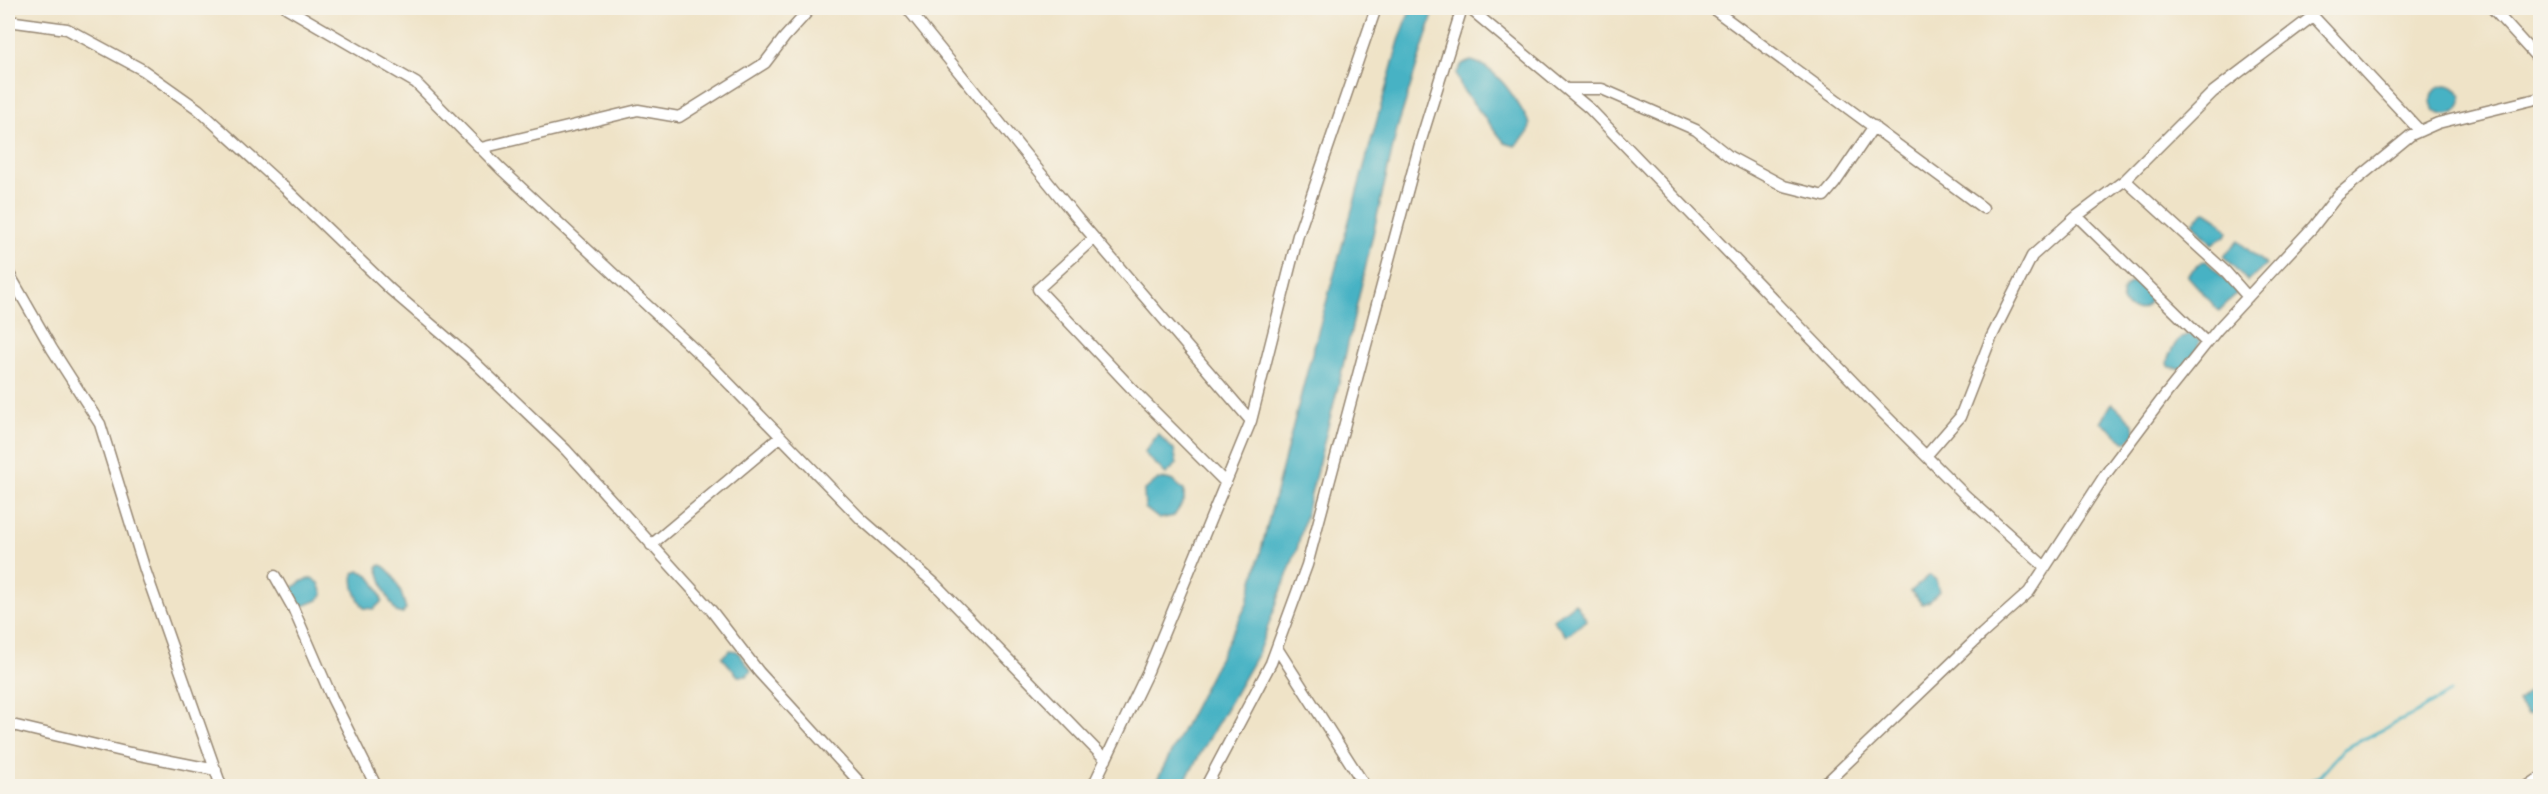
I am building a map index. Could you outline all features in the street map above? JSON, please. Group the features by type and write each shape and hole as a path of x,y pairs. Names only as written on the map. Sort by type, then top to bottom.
{"street":[{"path":"287,8 416,83 481,148 710,364 860,518 934,583 1106,760"},
{"path":"481,148 638,110 680,117 765,63 811,8"},
{"path":"907,8 1094,238 1251,421"},
{"path":"1093,786 1148,671 1251,421 1298,235 1376,8"},
{"path":"1206,786 1271,663 1307,565 1421,140 1462,8"},
{"path":"1469,8 1590,109 1926,456 2045,567"},
{"path":"1712,8 1983,207"},
{"path":"2492,8 2541,61"},
{"path":"1926,456 1960,417 1991,338 2032,256 2077,216 2125,180 2213,92 2313,16 2420,131"},
{"path":"8,21 67,29 143,70 198,109 286,189 391,290 468,356 566,450 711,610 759,672 863,786"},
{"path":"1566,89 1602,89 1696,130 1730,157 1784,186 1824,196 1874,126"},
{"path":"1824,786 2029,592 2105,475 2207,343 2313,227 2338,195 2420,131 2438,123 2541,98"},
{"path":"2125,180 2226,272 2248,297"},
{"path":"2077,216 2207,343"},
{"path":"1094,238 1038,289 1137,394 1226,483"},
{"path":"8,272 100,424 145,570 221,786"},
{"path":"651,545 780,436"},
{"path":"275,576 293,608 332,698 376,786"},
{"path":"1276,648 1365,786"},
{"path":"8,724 129,753 216,770"},
{"path":"2528,786 2541,778"}],"water":[{"path":"1411,8 1435,8 1397,129 1340,379 1297,549 1258,653 1182,786 1151,786 1158,778 1247,604 1308,368 1399,41"},
{"path":"1471,61 1490,70 1506,86 1530,124 1529,132 1515,146 1505,143 1462,89 1456,74 1462,64"},
{"path":"2446,85 2457,89 2461,100 2457,111 2446,115 2435,111 2431,100 2435,89"},
{"path":"2206,211 2217,218 2228,232 2226,236 2212,244 2193,222"},
{"path":"2238,241 2266,265 2248,282 2224,256"},
{"path":"2206,261 2238,292 2219,311 2187,275 2201,262"},
{"path":"2136,282 2146,286 2150,296 2146,306 2136,310 2126,306 2122,296 2126,286"},
{"path":"2191,334 2200,341 2197,350 2183,369 2170,367 2167,364 2174,345"},
{"path":"2112,403 2134,424 2135,434 2126,442 2101,422"},
{"path":"1158,434 1174,450 1177,464 1166,474 1144,453"},
{"path":"1167,479 1184,490 1184,501 1174,516 1159,519 1145,508 1144,491 1157,480"},
{"path":"381,565 390,572 400,590 406,609 402,614 396,612 385,592 377,567"},
{"path":"359,571 371,578 379,592 382,601 374,609 364,608 357,596 353,578 354,573"},
{"path":"1930,575 1936,580 1939,591 1930,601 1922,604 1911,591"},
{"path":"312,578 319,583 323,594 318,600 299,608 290,591 300,582"},
{"path":"1575,603 1587,620 1566,636 1553,620"},
{"path":"730,650 737,651 751,670 747,676 738,676 722,657"},
{"path":"2531,689 2540,690 2540,709 2527,715 2518,702"}],"waterway":[{"path":"2295,786 2318,778 2344,749 2416,713 2450,692"}]}
